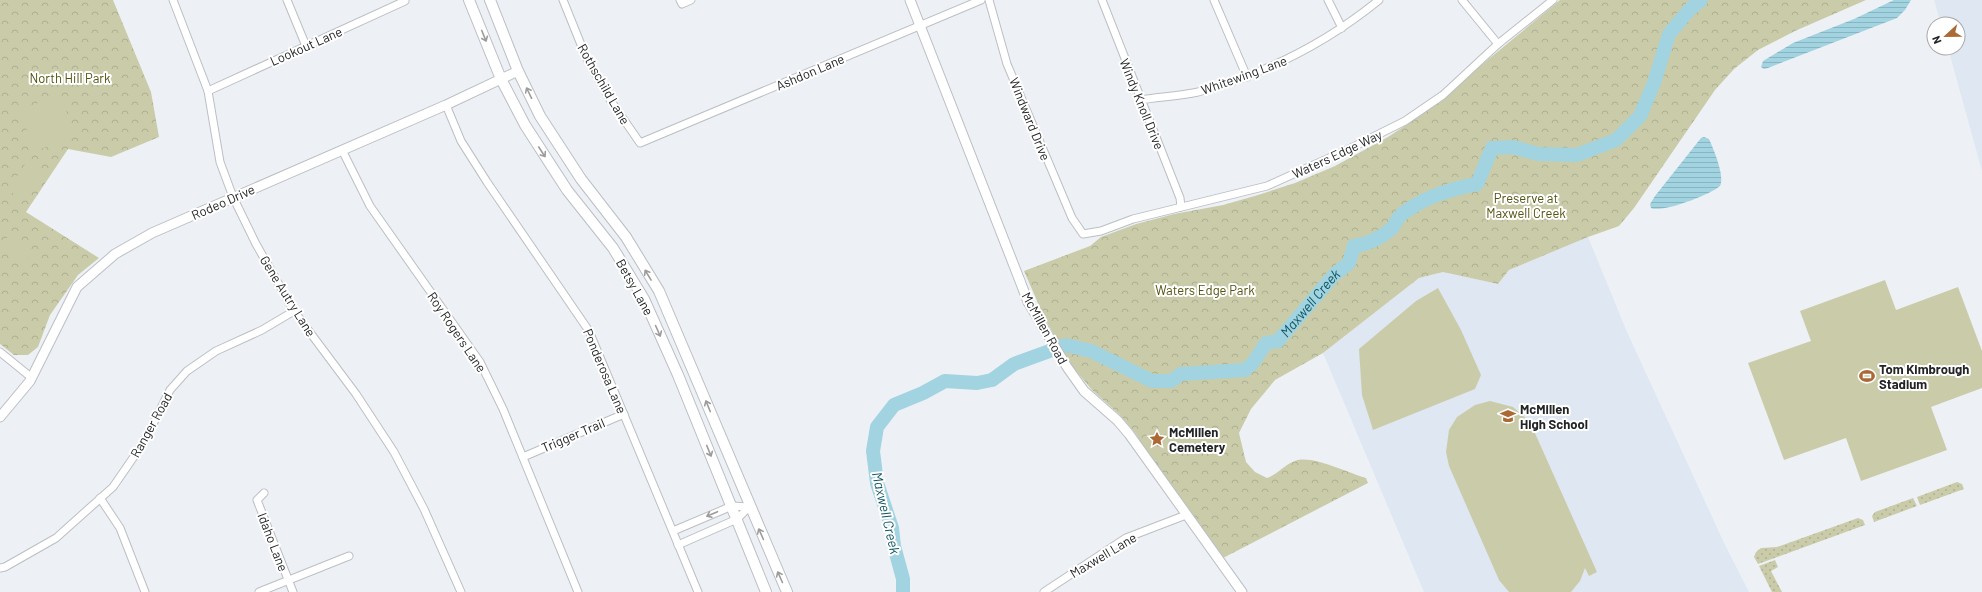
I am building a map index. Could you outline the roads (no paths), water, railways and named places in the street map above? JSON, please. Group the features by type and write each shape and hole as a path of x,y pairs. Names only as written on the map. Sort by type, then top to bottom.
{"main road":[{"name":"Betsy Lane","path":"469,0 501,79 525,125 563,184 613,248 644,299 678,375 766,592"},
{"name":"Betsy Lane","path":"490,0 518,71 540,116 582,178 626,237 659,291 749,506 787,592"}],"street":[{"name":"Gene Autry Lane","path":"173,0 208,91 220,162 233,198 256,244 294,310 356,394 394,452 424,509 461,592"},
{"path":"287,0 306,46"},
{"name":"Rothschild Lane","path":"563,0 586,57 611,101 640,143"},
{"path":"681,2 691,0"},
{"name":"McMillen Road","path":"910,0 1028,302 1067,367 1084,391 1117,420 1129,434 1242,592"},
{"name":"Ashdon Lane","path":"640,143 981,0"},
{"name":"Windward Drive","path":"989,0 1013,78 1072,218 1083,234"},
{"name":"Windy Knoll Drive","path":"1102,0 1140,100 1180,198 1182,207"},
{"path":"1214,0 1247,76"},
{"path":"1328,0 1342,28"},
{"name":"Whitewing Lane","path":"1140,100 1196,92 1247,76 1301,54 1342,28 1379,0"},
{"path":"1462,0 1498,44"},
{"name":"Waters Edge Way","path":"1083,234 1100,231 1132,219 1267,186 1350,149 1405,121 1443,95 1498,44 1554,0"},
{"name":"Lookout Lane","path":"208,91 404,1"},
{"name":"Rodeo Drive","path":"0,417 32,378 77,287 115,254 152,233 446,105 518,71"},
{"name":"Ponderosa Lane","path":"446,105 461,141 487,182 589,331 698,592"},
{"name":"Roy Rogers Lane","path":"342,150 370,206 480,362 503,409 578,592"},
{"name":"Ranger Road","path":"0,568 5,567 56,538 113,487 144,442 170,390 187,371 216,350 262,330 294,310"},
{"path":"0,352 32,378"},
{"name":"Trigger Trail","path":"522,457 624,414"},
{"name":"Idaho Lane","path":"264,493 257,500 293,592"},
{"path":"100,498 120,528 145,592"},
{"path":"672,531 732,506 749,506"},
{"path":"678,545 737,519 749,506"},
{"name":"Maxwell Lane","path":"1044,592 1126,538 1186,515"},
{"path":"259,592 349,556"}],"water":[{"path":"1894,0 1911,0 1905,10 1897,18 1768,68 1764,69 1761,67 1763,61 1793,43 1854,19"},
{"path":"1704,137 1709,139 1716,156 1721,176 1720,186 1707,194 1675,206 1657,209 1651,208 1650,204 1655,196 1701,138"}],"waterway":[{"name":"Maxwell Creek","path":"903,592 903,579 894,546 892,528 877,483 873,451 877,427 894,405 923,393 945,381 977,383 992,380 1014,364 1066,345 1091,351 1152,381 1171,381 1181,374 1245,370 1253,363 1266,343 1278,341 1334,275 1349,263 1354,246 1379,238 1392,228 1401,215 1418,203 1447,191 1477,184 1492,148 1513,147 1538,154 1577,155 1616,140 1640,116 1654,83 1669,34 1690,9 1701,0"}],"place":[{"name":"Tom Kimbrough Stadium","path":"1867,376"},
{"name":"McMillen High School","path":"1508,416"},
{"name":"McMillen Cemetery","path":"1157,439"}],"park label":[{"name":"North Hill Park","path":"70,78"},
{"name":"Preserve at Maxwell Creek","path":"1526,206"},
{"name":"Waters Edge Park","path":"1205,290"}]}
